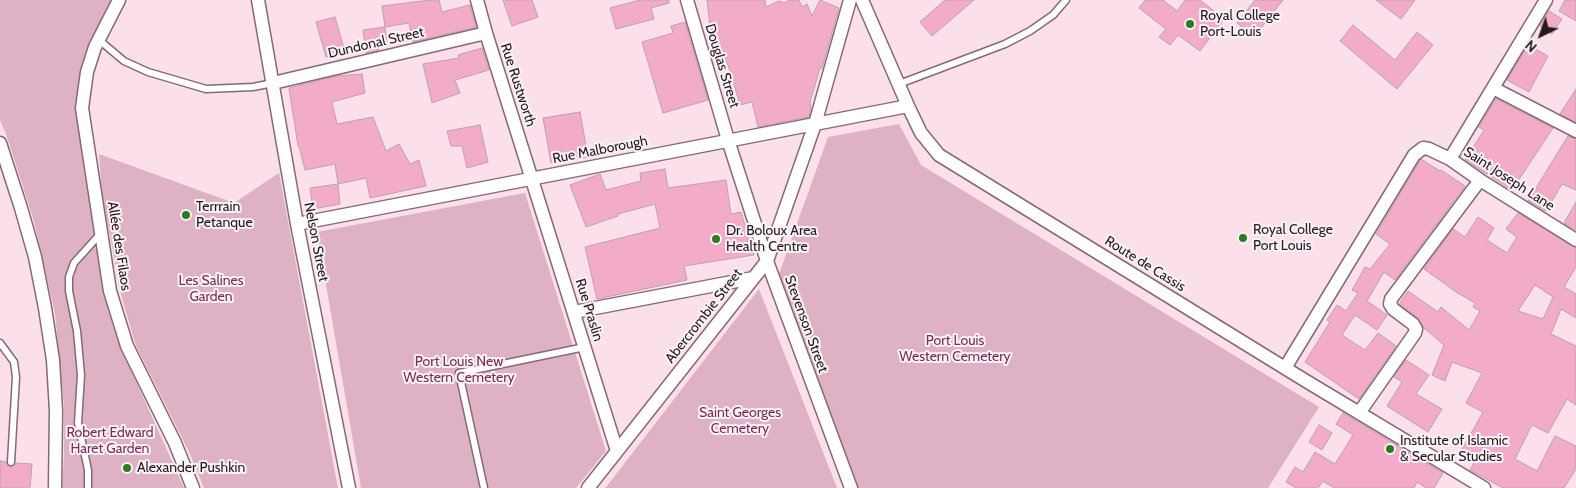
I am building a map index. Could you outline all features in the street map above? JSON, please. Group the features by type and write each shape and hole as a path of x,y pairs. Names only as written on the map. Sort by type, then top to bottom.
{"street":[{"name":"Allée des Filaos","path":"119,0 99,40 87,72 82,108 110,291 127,346 179,452 193,488"},
{"name":"Nelson Street","path":"258,0 297,224 349,488"},
{"name":"Rue Rustworth","path":"477,0 532,179"},
{"name":"Douglas Street","path":"687,0 728,140"},
{"name":"Abercrombie Street","path":"588,488 767,261 815,124 850,0"},
{"name":"Route de Cassis","path":"862,0 921,133 939,155 1484,488"},
{"path":"1450,158 1546,0"},
{"name":"Dundonal Street","path":"273,83 486,33"},
{"path":"1493,88 1576,131"},
{"name":"Rue Malborough","path":"297,224 908,106"},
{"name":"Stevenson Street","path":"728,140 767,261 851,488"},
{"path":"0,143 22,208 35,257 45,308 53,360 56,411 55,488"},
{"name":"Saint Joseph Lane","path":"1285,368 1414,156 1423,148 1450,158 1480,180 1576,240"},
{"name":"Rue Praslin","path":"532,179 617,451"},
{"path":"1360,413 1415,333 1416,329 1413,324 1393,309 1390,304 1391,299 1480,180"},
{"path":"574,312 753,278"}],"lane":[{"path":"899,84 1005,44 1030,31 1053,15 1066,0"},
{"path":"99,40 124,61 132,65 148,72 206,89 253,87 273,83"},
{"path":"88,488 88,470 78,423 81,375 77,331 69,292 69,277 74,263 101,233"},
{"path":"0,343 14,362 16,377 11,462"},
{"path":"484,488 459,373 584,347"}],"green space":[{"name":"Robert Edward Haret Garden","path":"0,0 113,0 87,50 79,79 76,105 103,293 117,339 184,488 62,488 64,406 55,314 33,218 0,120"},
{"name":"Port Louis Western Cemetery","path":"899,124 921,165 1319,407 1268,488 856,488 779,274 828,137"},
{"name":"Les Salines Garden","path":"99,154 234,203 279,173 338,488 204,488 190,454 136,346 122,298 102,195"},
{"name":"Port Louis New Western Cemetery","path":"525,193 606,451 576,488 361,488 317,232"},
{"name":"Saint Georges Cemetery","path":"759,289 837,488 605,488 607,486"}],"building":[{"path":"439,0 442,12 470,5 476,27 413,42 409,23 385,27 382,6"},
{"path":"503,0 532,0 538,17 512,26"},
{"path":"640,0 669,0 669,3 651,8 654,19 616,29 610,8"},
{"path":"707,0 765,0 766,7 779,1 784,3 790,0 799,0 802,7 807,4 812,16 820,0 839,8 810,102 809,117 758,127 752,102 740,105 716,34 711,35"},
{"path":"945,0 974,0 932,36 920,22"},
{"name":"Royal College Port-Louis","path":"1145,0 1163,0 1177,11 1185,0 1200,0 1224,19 1200,51 1178,35 1170,45 1159,37 1166,29 1139,8"},
{"name":"Royal College Port-Louis","path":"1255,0 1283,0 1254,37 1237,23"},
{"path":"1376,0 1415,0 1401,19"},
{"path":"1565,0 1576,0 1576,21 1559,11"},
{"path":"1549,11 1562,19 1552,34 1540,26"},
{"path":"335,17 345,52 326,57 316,22"},
{"path":"685,22 708,100 663,113 642,42 673,33 671,26"},
{"path":"1353,25 1395,60 1417,32 1433,45 1397,89 1340,41"},
{"path":"385,27 387,44 378,45 379,50 366,53 363,30"},
{"path":"1528,45 1548,56 1529,92 1507,80"},
{"path":"482,48 489,70 455,80 460,93 432,103 423,64 459,58 458,55"},
{"path":"362,74 365,93 332,102 337,124 373,117 386,151 399,144 410,164 419,160 426,186 370,198 366,178 338,184 335,164 305,170 298,146 289,88 337,76"},
{"path":"1576,89 1576,120 1575,122 1560,114"},
{"path":"1496,99 1553,128 1512,190 1465,160 1484,130 1479,127"},
{"path":"580,112 588,157 551,163 543,118"},
{"path":"480,125 488,162 467,168 462,146 451,146 447,131"},
{"path":"1568,136 1576,139 1576,190 1562,184 1546,211 1528,201"},
{"path":"1421,159 1465,186 1395,280 1384,272 1367,301 1387,315 1377,330 1355,315 1342,335 1365,350 1378,333 1396,346 1359,399 1305,362 1330,322 1327,320 1337,305 1346,311 1358,293 1352,290 1365,267 1370,269 1390,244 1376,234"},
{"path":"665,169 668,188 726,180 731,214 741,212 754,255 684,266 687,280 597,299 585,247 660,228 655,204 618,214 618,216 586,227 570,185 600,174 606,190 641,181 640,173"},
{"path":"338,184 340,204 313,209 310,188"},
{"path":"1576,202 1576,230 1564,223"},
{"path":"1518,213 1576,248 1576,267 1564,287 1576,294 1576,318 1561,309 1551,334 1576,346 1576,405 1567,399 1548,433 1532,425 1515,459 1537,471 1555,436 1576,446 1576,469 1564,488 1503,488 1470,470 1475,461 1460,453 1483,412 1466,403 1482,373 1452,362 1445,381 1432,375 1444,345 1424,328 1418,318 1399,304 1408,291 1438,312 1441,307 1469,330 1480,311 1473,307 1475,303 1424,269 1453,229 1465,237 1478,217 1494,228 1487,240 1507,253 1517,237 1506,229","holes":["1535,285 1553,297 1543,319 1518,311"]},
{"path":"1406,360 1429,375 1416,394 1442,409 1428,432 1387,406 1402,382 1394,377"},
{"path":"1343,413 1443,473 1434,488 1426,488 1417,482 1414,488 1334,488 1323,481 1318,488 1296,488 1286,482 1295,467 1303,472 1315,452 1335,464 1353,435 1336,424"},
{"path":"1319,425 1332,433 1322,450 1309,442"},
{"path":"0,461 6,462 10,467 16,463 32,464 30,488 0,488"}],"place":[{"name":"Royal College Port-Louis","path":"1190,24"},
{"name":"Terrrain Petanque","path":"186,215"},
{"name":"Royal College Port Louis","path":"1243,238"},
{"name":"Dr. Boloux Area Health Centre","path":"716,239"},
{"name":"Institute of Islamic & Secular Studies","path":"1390,449"},
{"name":"Alexander Pushkin","path":"127,468"}]}
